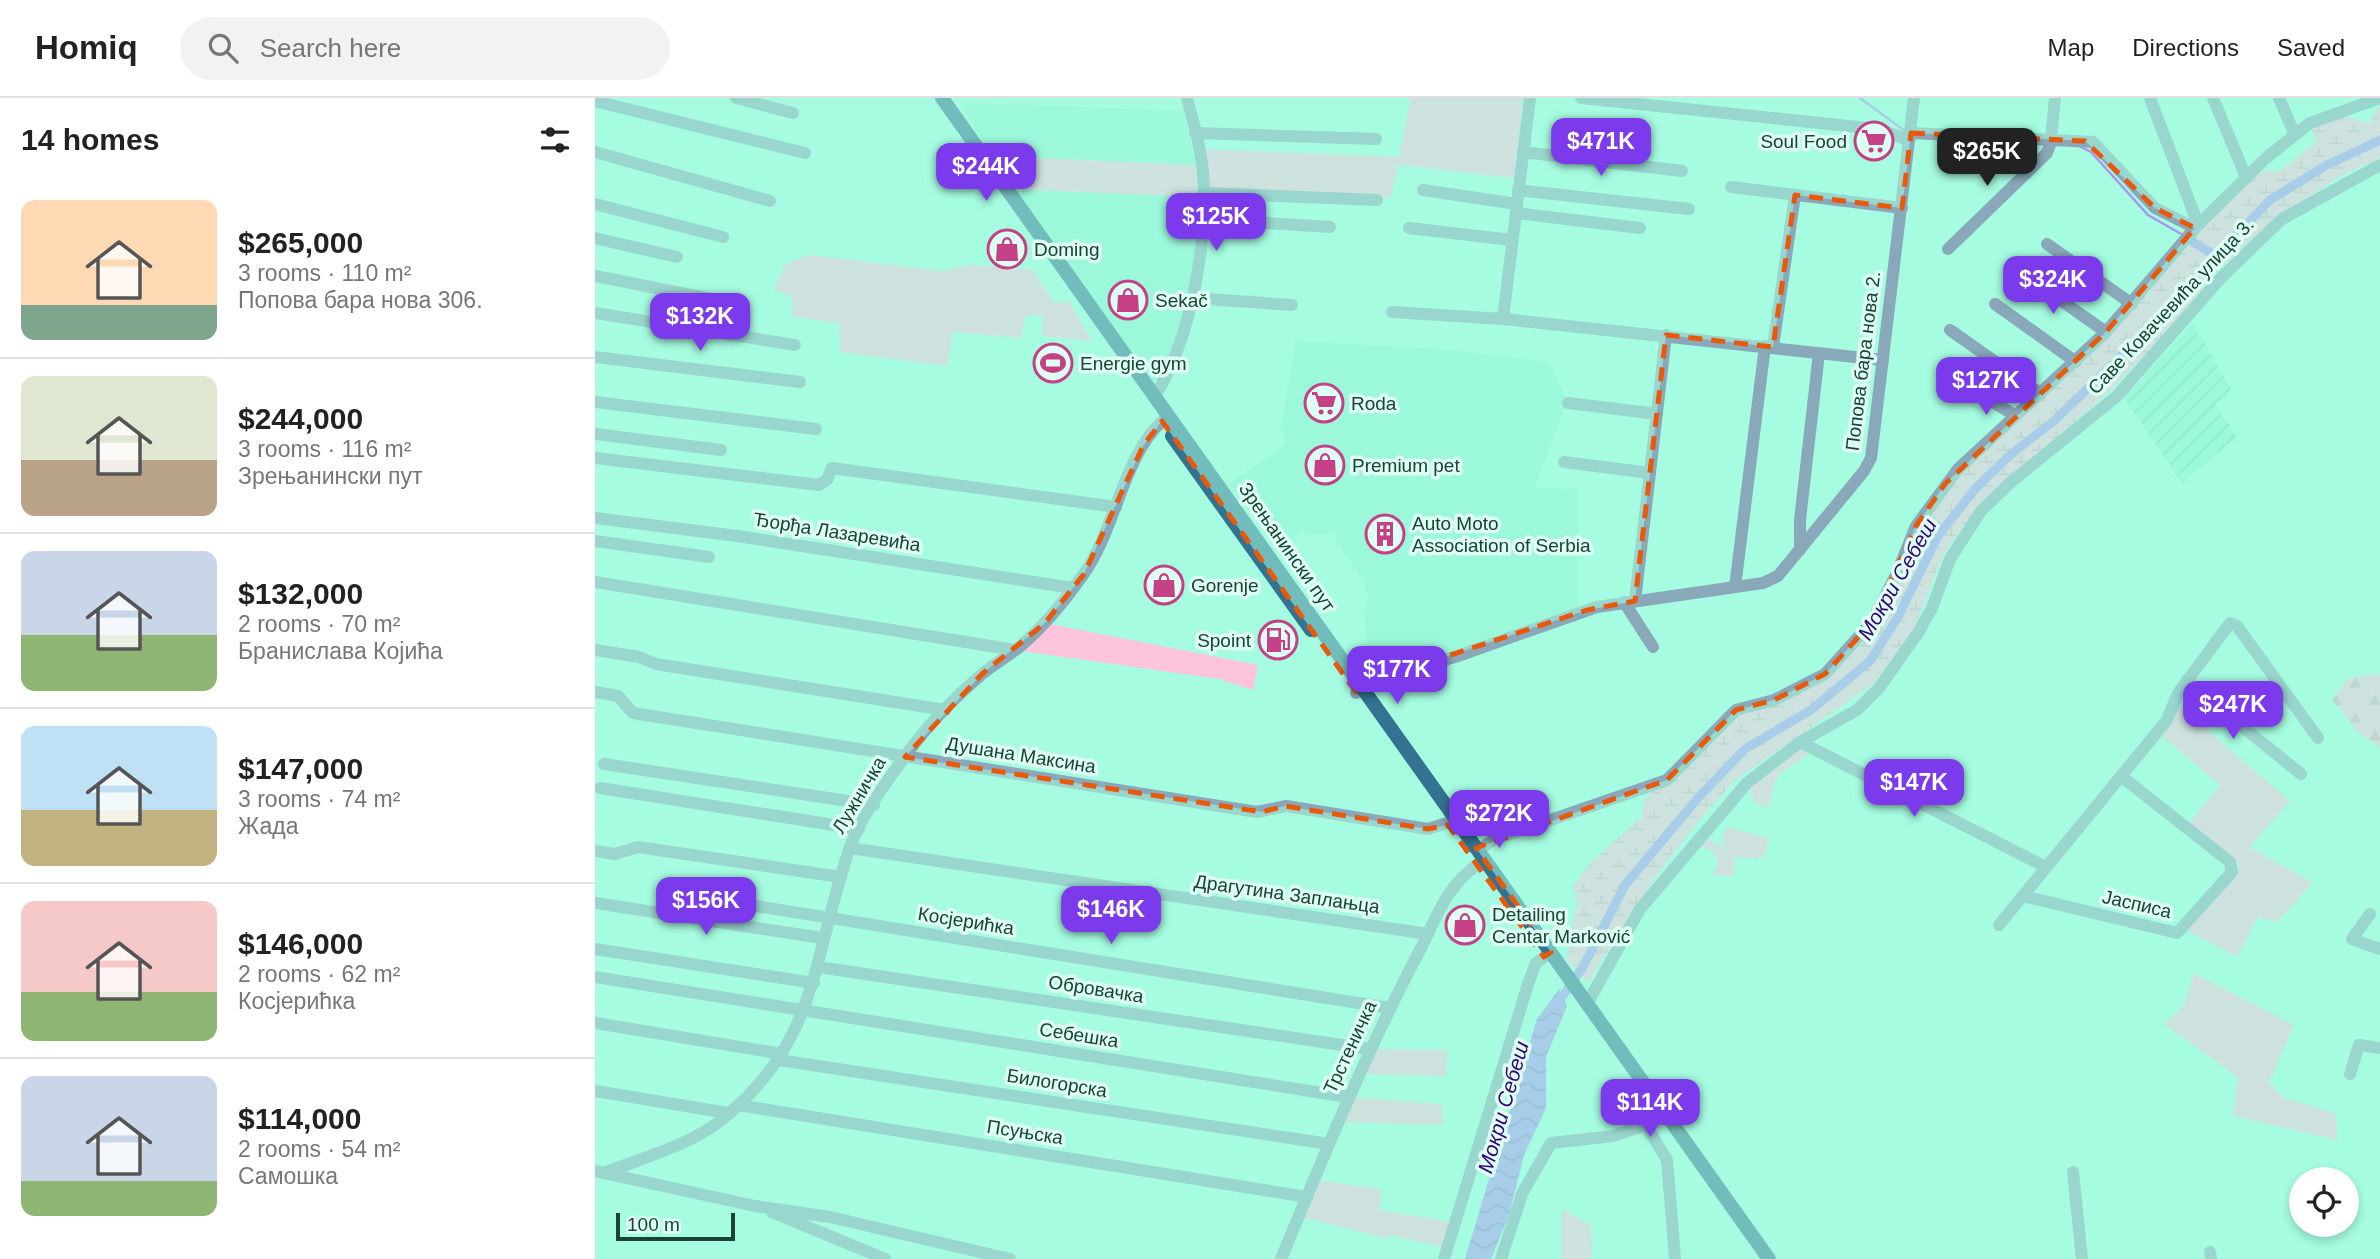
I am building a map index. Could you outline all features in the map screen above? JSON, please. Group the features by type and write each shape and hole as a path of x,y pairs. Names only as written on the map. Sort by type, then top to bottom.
{"main road":[{"name":"Зрењанински пут","path":"931,98 1162,421 1478,850 1547,955"},
{"name":"Зрењанински пут","path":"942,98 1155,396 1359,690 1447,823 1575,993 1651,1121 1758,1259"},
{"name":"Зрењанински пут","path":"1575,993 1587,1004 1769,1259"}],"street":[{"path":"736,98 793,113"},
{"path":"1155,396 1172,360 1192,298 1202,219 1203,193 1187,98"},
{"path":"1503,319 1530,98"},
{"path":"1581,98 1877,129 1910,136 2093,142 2155,208 2197,226"},
{"name":"Попова бара нова 2.","path":"1359,690 1375,680 1455,657 1587,610 1774,579 1869,464 1914,98"},
{"path":"1948,249 2051,142 2055,98"},
{"path":"2150,98 2197,226"},
{"path":"2213,98 2246,177"},
{"path":"2279,98 2294,133"},
{"path":"1478,850 1495,839 1667,780 1736,710 1774,700 1825,674 1872,622 1916,526 1958,469 2106,332 2197,226 2294,133 2324,116 2379,98"},
{"path":"595,101 805,153"},
{"path":"1195,133 1376,139"},
{"path":"595,152 770,201"},
{"path":"1523,152 1682,171"},
{"name":"Саве Ковачевића улица 3.","path":"1587,1004 1640,909 1756,773 1800,742 1857,710 1879,688 1919,633 1951,559 1981,511 2010,483 2117,396 2220,279 2282,219 2380,165"},
{"path":"1731,187 1902,208"},
{"path":"1423,190 1640,229 1643,204"},
{"path":"1518,190 1689,209"},
{"path":"1203,193 1377,200"},
{"path":"1735,587 1769,347 1795,195"},
{"path":"595,204 723,237"},
{"path":"1202,219 1330,227"},
{"path":"1409,229 1512,240"},
{"path":"595,238 677,257"},
{"path":"2047,244 2132,304"},
{"path":"2019,271 2106,332"},
{"path":"595,276 716,300"},
{"path":"1192,298 1292,305"},
{"path":"1995,304 2076,362"},
{"path":"1392,312 1503,319 1883,360"},
{"path":"595,313 795,345"},
{"path":"1950,330 2041,394"},
{"path":"1653,647 1629,601 1650,473 1666,335"},
{"path":"1800,550 1800,520 1819,353"},
{"path":"595,357 800,382"},
{"path":"1973,390 2015,416"},
{"path":"595,402 816,429"},
{"path":"1568,403 1657,414"},
{"name":"Лужничка","path":"600,1172 698,1134 733,1109 781,1057 814,983 827,918 859,829 905,757 945,710 982,674 1045,623 1073,588 1095,557 1143,446 1162,421"},
{"path":"595,434 721,450"},
{"path":"595,458 819,485 827,480 832,468 1116,508"},
{"path":"1564,462 1650,473"},
{"name":"Ђорђа Лазаревића","path":"595,518 737,536 1073,588"},
{"path":"595,541 709,557"},
{"path":"595,582 1014,650"},
{"path":"1999,925 2167,720 2186,681 2227,625 2232,623 2237,626 2318,738"},
{"path":"595,650 639,657 656,664 945,710"},
{"path":"2186,681 2301,774"},
{"name":"Душана Максина","path":"595,692 618,695 633,713 1262,813 1286,806 1428,829 1447,823"},
{"path":"1800,742 2046,867"},
{"path":"604,764 874,805"},
{"name":"Јасписа","path":"2023,896 2177,933 2232,872 2230,862 2121,776"},
{"path":"600,788 859,829"},
{"path":"595,851 615,854 638,847 841,877"},
{"name":"Драгутина Заплањца","path":"850,848 1428,934"},
{"name":"Трстеничка","path":"1281,1259 1347,1097 1389,1008 1457,881 1477,865"},
{"path":"595,903 823,937"},
{"name":"Косјерићка","path":"737,904 1389,1008"},
{"path":"2370,914 2352,939 2380,949"},
{"path":"595,949 814,983"},
{"path":"1444,1259 1528,984 1535,965 1547,955"},
{"name":"Обровачка","path":"818,967 1369,1049"},
{"name":"Себешка","path":"595,977 1347,1097"},
{"name":"Билогорска","path":"595,1023 781,1057 1329,1144"},
{"path":"2350,1074 2359,1045 2380,1048"},
{"name":"Псуњска","path":"595,1091 733,1109 1307,1197"},
{"path":"1501,1259 1522,1194 1551,1143 1597,1139 1651,1121 1667,1160 1675,1259"},
{"path":"600,1172 755,1206 830,1217 1010,1259"},
{"path":"2073,1172 2082,1259"},
{"path":"755,1206 885,1259"}],"highlighted area":[{"path":"1911,133 2085,141 2155,208 2195,228 2106,332 1945,484 1916,526 1872,622 1825,674 1774,700 1736,710 1667,780 1476,848 1551,952 1544,957 1448,825 1428,829 1285,806 1262,812 905,757 982,674 1045,623 1084,574 1143,446 1162,421 1356,692 1375,680 1587,610 1635,601 1666,335 1773,347 1795,195 1902,208"}],"shaded area":[{"path":"959,102 1183,111 1196,165 992,156"},
{"path":"1011,189 1197,197 1197,254 1190,296 1162,382 1154,387"},
{"path":"2193,323 2232,391 2215,404 2237,437 2182,483 2124,398"},
{"path":"1296,341 1450,350 1549,362 1567,401 1535,487 1577,489 1578,609 1447,655 1370,678 1364,609 1368,597 1364,582 1336,541 1336,534 1302,533 1285,542 1273,529 1267,533 1229,484 1286,444 1281,427"}],"green space":[{"path":"1411,98 1523,98 1514,178 1398,165 1390,198 1206,190 1202,149 1399,157"},
{"path":"2377,107 2380,107 2380,158 2341,176 2279,216 2246,244 2214,275 2166,333 2110,391 1978,506 1944,553 1912,634 1873,684 1737,779 1705,813 1654,879 1588,982 1566,960 1576,907 1573,886 1592,861 1641,818 1645,798 1681,768 1724,719 1825,674 1858,641 1932,501 2060,378 2246,177 2269,170 2278,172 2316,143 2310,123 2347,117 2370,123"},
{"path":"992,156 1196,165 1197,197 1011,189"},
{"path":"810,255 941,271 971,265 1032,269 1054,303 1069,301 1092,341 1042,336 1043,316 1026,315 1021,338 953,332 947,366 840,352 839,323 792,317 792,296 774,290 786,264"},
{"path":"1045,623 1258,665 1253,690 1219,679 1015,650"},
{"path":"2375,673 2380,677 2380,748 2360,734 2332,700 2347,679"},
{"path":"2178,705 2290,801 2250,847 2313,883 2277,922 2258,917 2237,957 2186,930 2239,867 2236,860 2189,823 2220,785 2159,734"},
{"path":"1798,746 1809,754 1777,776 1768,808 1753,802 1750,785"},
{"path":"1726,827 1769,838 1765,855 1757,859 1735,857 1734,876 1713,875 1718,863 1713,851 1700,847 1707,838 1717,845 1733,848 1721,844"},
{"path":"2194,973 2294,1025 2269,1083 2284,1098 2336,1113 2337,1140 2233,1116 2238,1077 2164,1024 2183,1006"},
{"path":"1371,1049 1448,1050 1446,1076 1360,1074"},
{"path":"1349,1097 1442,1104 1443,1125 1339,1122"},
{"path":"1316,1180 1382,1189 1379,1210 1458,1223 1450,1248 1392,1236 1385,1238 1300,1217"},
{"path":"1562,1209 1591,1225 1592,1259 1562,1259"}],"water":[{"path":"1559,989 1567,1006 1546,1057 1546,1108 1524,1155 1509,1215 1491,1259 1465,1259 1537,1019"}],"waterway":[{"path":"1860,98 1905,131"},
{"name":"Мокри Себеш","path":"1557,1004 1583,967 1625,885 1698,798 1745,749 1811,710 1870,661 1898,617 1938,536 1975,489 2010,455 2055,420 2114,363 2270,200 2325,166 2380,140"},
{"path":"2081,147 2091,152 2148,215 2183,235"},
{"path":"2193,242 2216,256"}],"place":[{"name":"Soul Food","path":"1874,141"},
{"name":"Doming","path":"1007,249"},
{"name":"Sekač","path":"1128,300"},
{"name":"Energie gym","path":"1053,363"},
{"name":"Roda","path":"1324,403"},
{"name":"Premium pet","path":"1325,465"},
{"name":"Auto Moto Association of Serbia","path":"1385,534"},
{"name":"Gorenje","path":"1164,585"},
{"name":"Spoint","path":"1278,640"},
{"name":"Detailing Centar Marković","path":"1465,925"}]}
